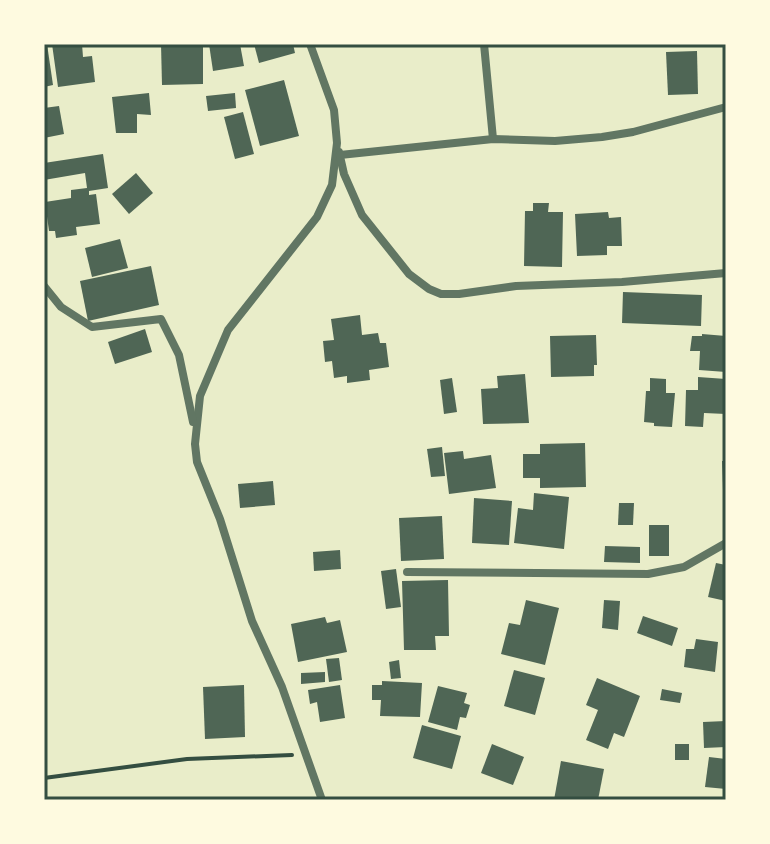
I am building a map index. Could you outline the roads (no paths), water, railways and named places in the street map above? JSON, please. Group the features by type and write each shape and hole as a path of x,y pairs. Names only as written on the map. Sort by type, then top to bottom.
{"street":[{"path":"310,44 334,110 344,174 362,215 409,274 429,289 441,294 459,294 516,286 622,282 726,273"},
{"path":"484,44 493,139"},
{"path":"340,155 493,139 555,141 602,137 633,132 726,107"},
{"path":"195,426 200,396 228,330 317,217 332,185 337,143"},
{"path":"44,286 61,307 92,327 161,319 179,355 195,426 197,462 220,519 252,621 282,687 322,800"},
{"path":"407,572 648,574 684,567 726,543"}]}
